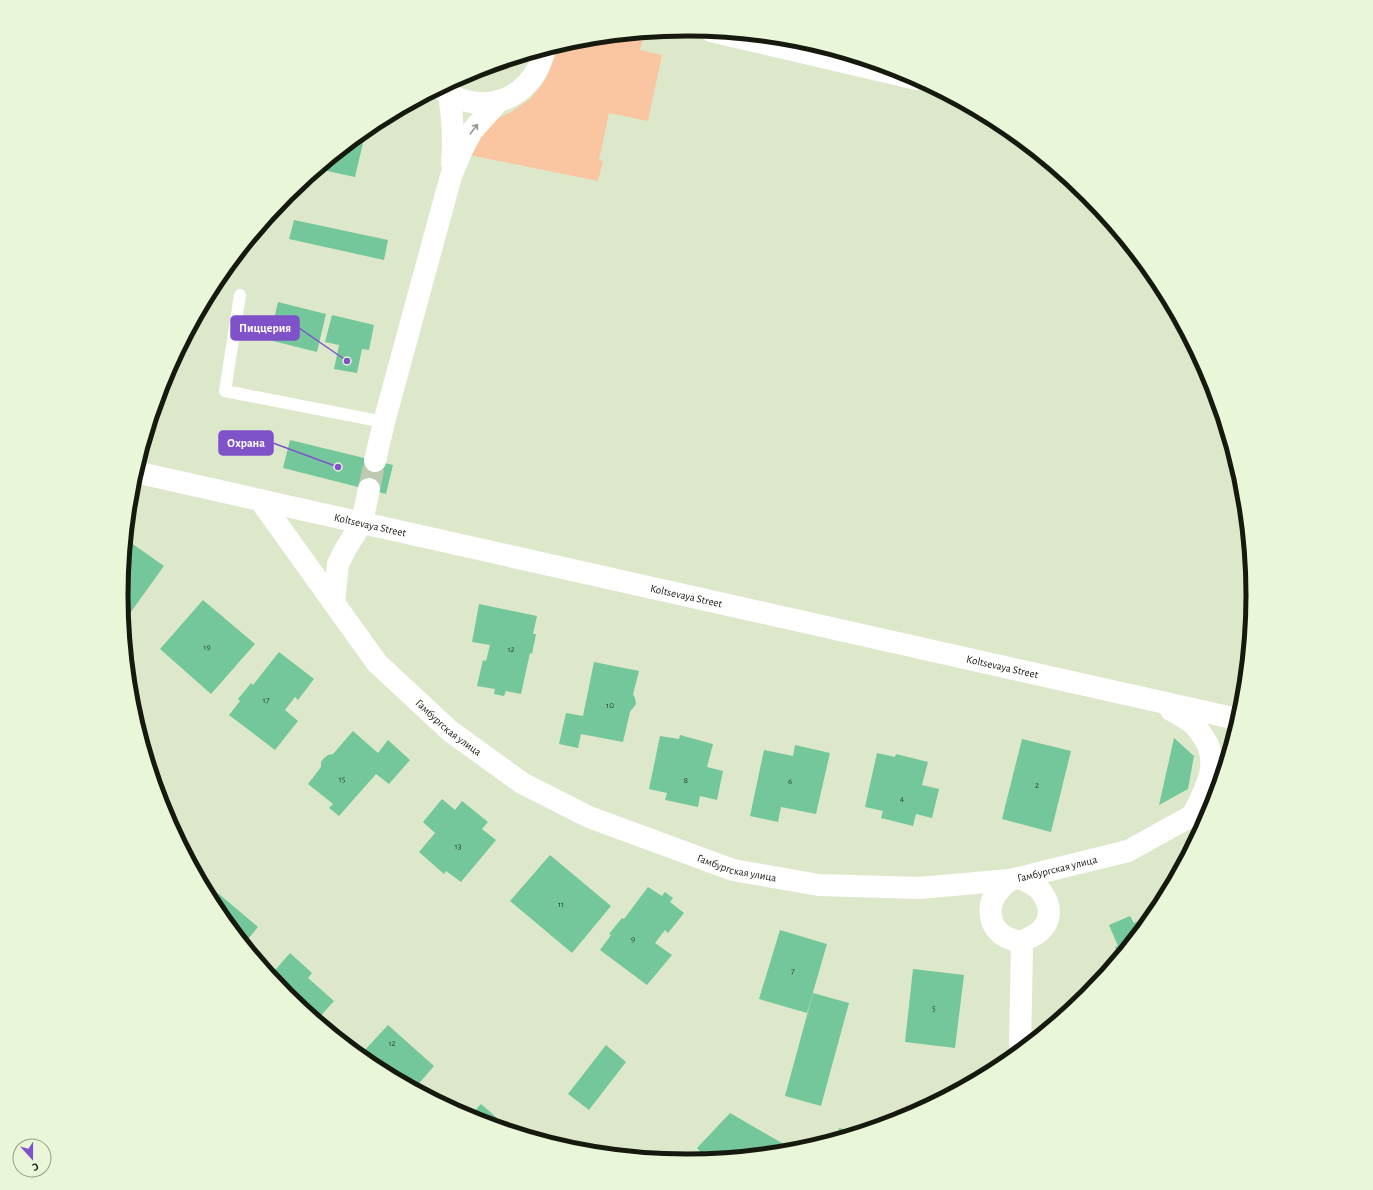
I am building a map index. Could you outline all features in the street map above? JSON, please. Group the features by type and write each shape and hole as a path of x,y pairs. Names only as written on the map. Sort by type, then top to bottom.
{"street":[{"path":"749,40 875,69"},
{"path":"445,91 461,100 474,103 486,104 499,101 518,92 526,86 538,69 544,55"},
{"path":"445,91 453,114 454,141 451,176"},
{"path":"375,461 384,422 451,176 472,131 499,101"},
{"name":"Koltsevaya Street","path":"141,473 1232,718"},
{"path":"334,603 338,564 362,522 369,489"},
{"name":"Гамбургская улица","path":"260,500 377,663 450,731 522,783 589,817 733,870 819,885 919,888 1015,879 1128,851 1203,808"},
{"path":"1158,702 1193,724 1205,740 1211,754 1211,770 1205,790 1193,815"},
{"path":"1015,879 1032,884 1042,892 1050,913 1043,930 1022,942 1012,940 1002,935 995,928 991,916 991,906 1000,887 1015,879"},
{"path":"1020,1043 1022,942"}],"lane":[{"path":"240,294 225,391 384,422"}],"shaded area":[{"path":"643,38 640,50 662,55 648,121 609,113 599,160 603,161 598,181 464,154 486,124 511,112 530,99 544,82 558,51 614,41"}],"building":[{"path":"364,139 355,177 324,170"},
{"path":"294,220 388,240 384,260 289,239"},
{"path":"278,302 326,314 317,352 269,340"},
{"path":"332,315 374,325 369,350 362,349 357,373 334,369 339,345 325,342"},
{"path":"290,440 393,465 386,494 283,468"},
{"path":"130,542 164,566 129,615"},
{"path":"203,600 255,644 211,694 160,649"},
{"path":"479,604 537,616 533,634 536,634 532,654 530,653 521,694 506,691 504,696 494,694 495,689 477,686 483,660 486,661 490,645 472,642"},
{"path":"279,652 314,679 298,700 295,697 285,710 298,721 275,750 229,715 240,701 238,699 251,683 253,685"},
{"path":"594,662 639,671 633,694 636,704 630,712 623,742 581,734 578,748 559,744 566,713 583,716"},
{"path":"353,731 378,753 388,740 410,760 389,784 376,774 339,816 329,808 333,804 308,784 321,767 321,762 324,758 333,754"},
{"path":"680,735 713,744 707,767 723,771 717,800 700,796 698,807 665,800 667,793 649,789 660,736 679,739"},
{"path":"1174,738 1194,756 1188,789 1159,805"},
{"path":"1022,739 1071,751 1051,832 1002,819"},
{"path":"795,745 830,753 816,814 781,807 778,822 750,816 764,750 793,756"},
{"path":"877,753 895,757 896,754 928,762 922,785 939,789 932,818 916,814 913,826 881,818 883,811 865,807"},
{"path":"442,799 455,810 462,801 488,822 482,829 496,840 461,882 446,871 444,874 419,852 435,833 423,822"},
{"path":"187,846 193,851 191,853"},
{"path":"550,855 611,906 572,953 510,901"},
{"path":"648,887 662,896 665,892 673,898 670,902 684,913 668,933 665,930 655,943 672,955 647,985 600,950 611,935 609,934 622,918 624,919"},
{"path":"213,889 258,927 247,940 222,906 212,890"},
{"path":"1130,916 1134,923 1141,920 1117,951 1115,947 1118,946 1109,925"},
{"path":"780,930 827,944 807,1013 759,999"},
{"path":"290,953 312,973 308,978 334,1001 320,1017 274,972"},
{"path":"913,969 964,975 955,1048 905,1042"},
{"path":"813,993 849,1003 821,1106 785,1096"},
{"path":"388,1025 434,1066 418,1085 364,1051"},
{"path":"606,1045 626,1062 589,1110 568,1094"},
{"path":"481,1104 502,1122 474,1111"},
{"path":"730,1113 785,1145 723,1153 702,1154 697,1148"},
{"path":"839,1128 847,1130 838,1133"}],"tunnel":[{"path":"369,489 375,461"}],"place":[{"name":"Пиццерия","path":"347,361"},
{"name":"Охрана","path":"338,467"}]}
